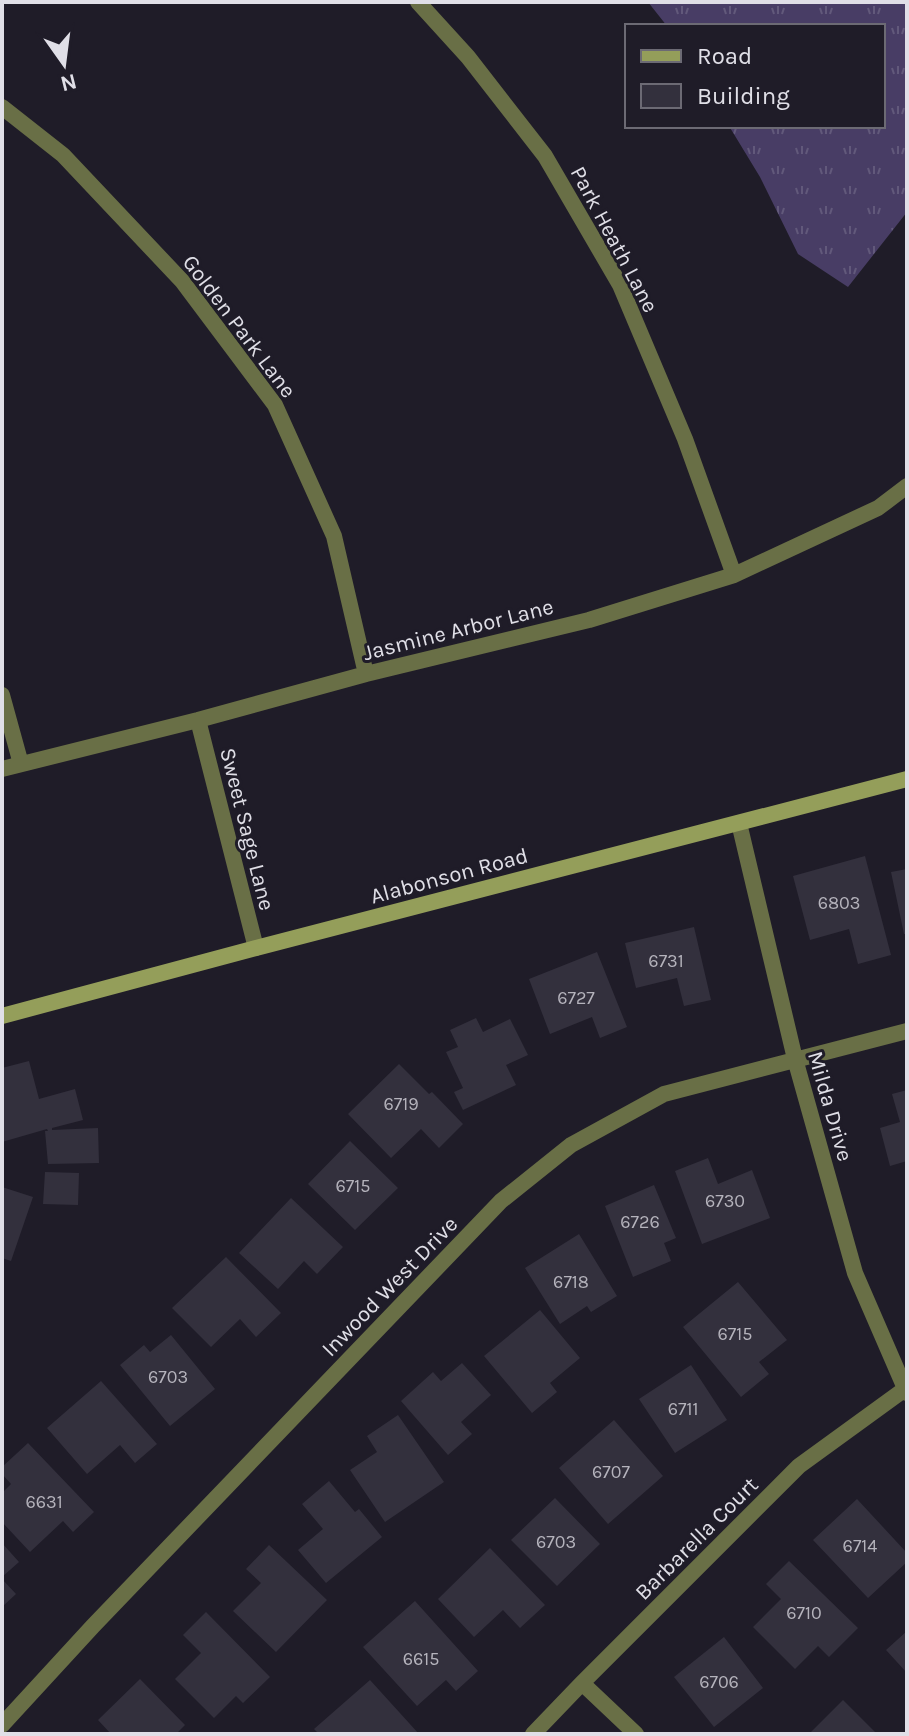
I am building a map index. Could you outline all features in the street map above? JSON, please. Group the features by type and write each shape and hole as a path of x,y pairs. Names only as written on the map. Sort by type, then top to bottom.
{"street":[{"name":"Park Heath Lane","path":"418,2 468,57 545,156 620,285 685,439 734,575"},
{"name":"Golden Park Lane","path":"2,107 63,155 182,281 275,405 334,536 366,674"},
{"name":"Jasmine Arbor Lane","path":"2,769 366,674 589,620 734,575 878,508 907,486"},
{"path":"2,695 21,764"},
{"name":"Sweet Sage Lane","path":"198,720 256,948"},
{"name":"Alabonson Road","path":"2,1016 907,779"},
{"name":"Milda Drive","path":"739,823 795,1059 855,1273 906,1391"},
{"name":"Inwood West Drive","path":"2,1725 501,1201 571,1145 664,1094 907,1031"},
{"name":"Barbarella Court","path":"533,1734 799,1466 906,1391"},
{"path":"582,1683 636,1734"}],"green space":[{"path":"648,2 907,2 907,212 848,287 798,254 760,177 730,128 885,128 885,24 665,24"}],"building":[{"path":"865,856 891,955 858,964 849,929 810,940 793,876"},
{"path":"907,869 907,934 904,934 891,872"},
{"path":"694,927 711,1000 684,1006 677,978 636,988 625,943"},
{"path":"597,952 627,1027 600,1038 592,1017 550,1034 529,979"},
{"path":"476,1018 483,1032 510,1019 528,1055 506,1065 516,1085 463,1110 454,1092 463,1088 446,1052 458,1047 450,1030"},
{"path":"29,1061 39,1099 75,1089 83,1120 52,1130 98,1128 99,1163 48,1164 47,1129 2,1142 2,1068"},
{"path":"399,1064 463,1124 439,1148 421,1129 391,1158 348,1114"},
{"path":"907,1090 907,1161 890,1166 880,1128 900,1122 892,1094"},
{"path":"350,1141 398,1188 355,1230 308,1184"},
{"path":"708,1158 718,1184 752,1170 770,1218 702,1244 675,1171"},
{"path":"45,1172 79,1173 78,1205 43,1204"},
{"path":"654,1185 676,1238 664,1243 671,1261 633,1277 605,1206"},
{"path":"2,1187 33,1197 11,1261 2,1258"},
{"path":"291,1198 343,1247 317,1274 304,1261 278,1289 239,1253"},
{"path":"579,1234 617,1296 591,1312 587,1306 560,1324 525,1268"},
{"path":"226,1257 281,1313 256,1337 240,1319 211,1347 172,1308"},
{"path":"738,1282 787,1340 759,1362 769,1374 741,1397 683,1327"},
{"path":"540,1310 580,1358 550,1383 557,1392 532,1413 484,1356"},
{"path":"171,1335 215,1389 170,1426 120,1365 144,1345 150,1352"},
{"path":"462,1363 491,1395 461,1422 472,1434 448,1455 401,1401 433,1372 441,1381"},
{"path":"691,1365 727,1420 675,1453 639,1399"},
{"path":"101,1381 157,1444 135,1463 120,1445 87,1474 47,1428"},
{"path":"398,1415 444,1482 385,1522 350,1470 377,1452 367,1436"},
{"path":"614,1420 663,1476 608,1524 559,1468"},
{"path":"28,1443 94,1512 73,1532 63,1521 30,1552 2,1522 2,1493 11,1484 2,1474 2,1467"},
{"path":"329,1481 355,1512 359,1509 382,1537 326,1583 298,1550 323,1529 302,1504"},
{"path":"555,1498 600,1544 557,1586 511,1540"},
{"path":"857,1499 907,1553 907,1562 868,1598 813,1540"},
{"path":"2,1543 19,1562 2,1577"},
{"path":"269,1545 327,1600 276,1652 233,1611 261,1583 246,1569"},
{"path":"490,1548 545,1605 520,1628 503,1610 474,1637 438,1599"},
{"path":"789,1561 858,1628 829,1657 818,1646 795,1669 753,1627 781,1599 766,1584"},
{"path":"2,1579 16,1594 2,1607"},
{"path":"415,1601 478,1671 456,1691 446,1680 417,1706 363,1647"},
{"path":"206,1612 270,1677 243,1703 236,1696 214,1718 175,1679 201,1653 183,1635"},
{"path":"907,1631 907,1673 886,1650"},
{"path":"724,1637 763,1688 714,1727 674,1677"},
{"path":"140,1679 185,1725 176,1734 111,1734 98,1720"},
{"path":"370,1680 419,1734 319,1734 314,1729"},
{"path":"843,1700 877,1734 809,1734"}]}
